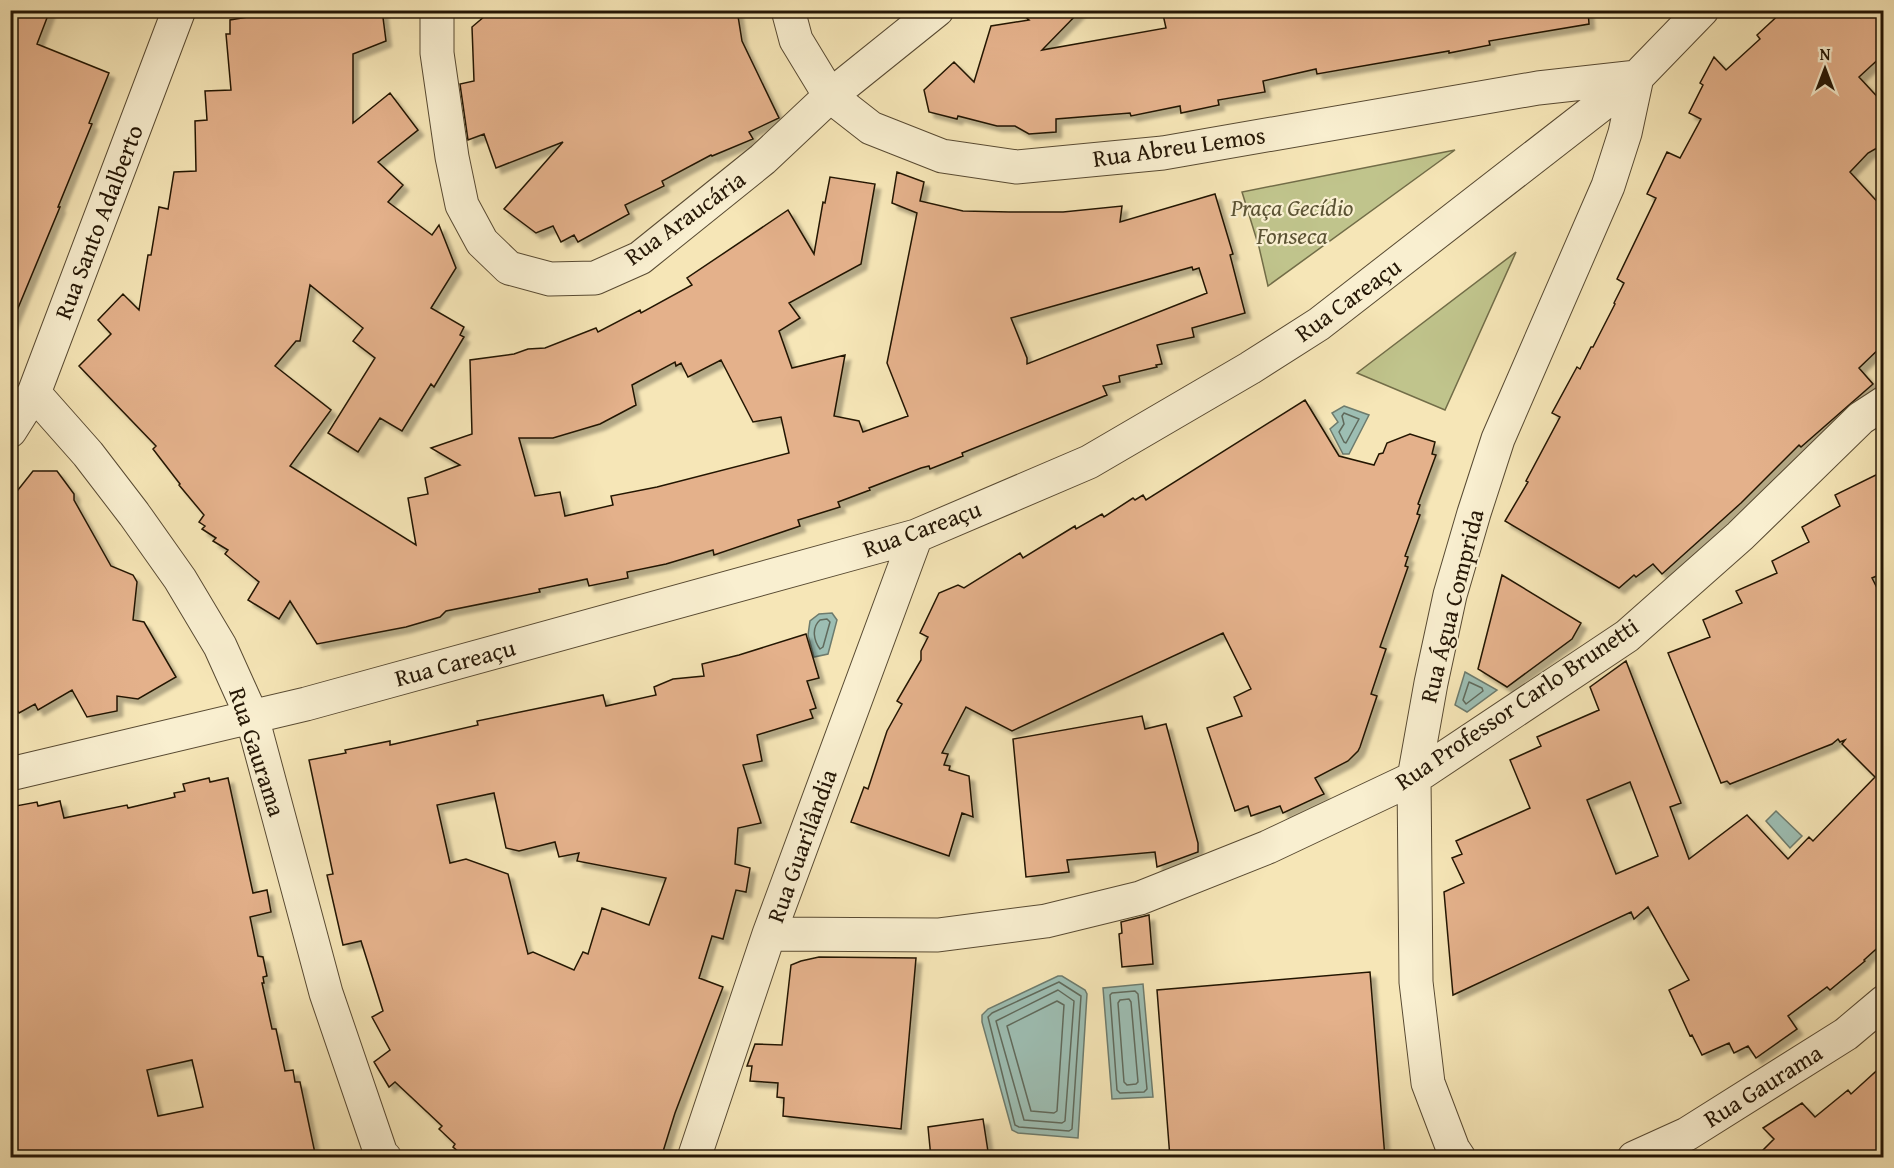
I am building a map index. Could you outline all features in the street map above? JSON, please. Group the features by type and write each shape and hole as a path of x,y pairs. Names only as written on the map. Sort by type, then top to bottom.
{"street":[{"name":"Rua Santo Adalberto","path":"10,431 34,393 180,10"},
{"name":"Rua Araucária","path":"437,10 436,53 462,205 482,242 509,267 550,279 595,278 640,258 763,159 831,96 937,10"},
{"name":"Rua Abreu Lemos","path":"788,10 796,40 831,96 871,128 942,156 1016,168 1163,153 1538,88 1637,77"},
{"name":"Rua Careaçu","path":"10,774 252,717 916,536 1089,462 1310,330 1637,77 1702,10"},
{"name":"Rua Água Comprida","path":"1459,1158 1453,1149 1428,1083 1416,982 1414,778 1450,595 1474,513 1498,439 1608,186 1625,133 1637,77"},
{"name":"Rua Gaurama","path":"34,393 88,454 134,514 180,579 220,646 252,717 326,993 383,1156"},
{"name":"Rua Professor Carlo Brunetti","path":"769,934 938,935 1046,921 1140,898 1268,847 1414,778 1627,636 1740,536 1861,418 1884,402"},
{"name":"Rua Guarilândia","path":"694,1158 769,934 916,536"},
{"name":"Rua Gaurama","path":"1634,1158 1687,1134 1846,1034 1884,1002"}],"green space":[{"name":"Praça Gecídio Fonseca","path":"1455,150 1268,286 1242,192"},
{"path":"1516,252 1445,410 1357,373"}],"water":[{"path":"1344,406 1369,415 1349,454 1343,454 1330,429 1338,422 1332,413"},
{"path":"832,613 837,620 828,654 814,657 808,635 810,621 819,614"},
{"path":"1465,672 1497,690 1467,712 1455,705"},
{"path":"1776,811 1802,836 1790,848 1766,821"},
{"path":"1062,976 1085,990 1087,994 1078,1138 1018,1133 1012,1130 982,1022 982,1015 988,1009"},
{"path":"1143,984 1153,1097 1112,1099 1103,988"}],"building":[{"path":"10,10 50,10 37,44 109,73 89,123 92,124 58,207 60,207 11,325"},
{"path":"289,10 382,10 386,41 353,54 353,123 390,93 418,130 378,162 403,185 388,202 432,235 439,225 456,268 431,308 464,327 460,335 464,337 434,387 431,384 402,431 380,418 358,452 328,433 375,358 353,341 363,328 310,285 300,341 296,341 275,366 331,410 290,466 416,545 408,498 428,494 425,478 460,465 431,448 472,434 470,360 545,348 596,328 598,332 640,310 641,313 692,285 687,278 788,210 814,254 830,177 875,184 861,264 789,303 800,318 779,331 792,368 845,355 834,416 859,421 863,432 908,416 887,363 917,213 892,203 897,172 924,182 920,201 963,211 1063,212 1122,206 1120,222 1215,194 1233,254 1230,255 1245,313 1192,328 1194,337 1157,345 1162,364 1119,376 1120,382 1103,386 1107,395 962,453 963,456 930,469 929,466 921,468 869,488 870,490 838,502 840,507 798,520 800,526 714,555 713,550 666,564 627,572 628,578 589,586 587,579 539,589 540,592 446,611 440,617 406,627 317,644 290,601 279,619 248,600 259,582 225,554 228,550 213,541 216,538 202,529 205,526 199,522 204,515 153,449 156,446 79,366 111,334 98,320 123,294 139,310 159,207 168,209 174,172 196,171 195,121 207,120 205,91 231,90 226,34 230,34 230,20","holes":["1192,267 1193,270 1199,268 1207,293 1027,364 1027,358 1011,318","721,360 753,422 781,417 789,453 657,487 611,496 613,505 565,516 560,492 535,496 519,438 553,438 600,424 636,405 632,385 675,362 676,366 681,363 688,377"]},
{"path":"492,10 737,10 742,41 779,118 749,132 753,139 711,155 662,181 664,186 625,205 629,214 578,242 574,235 561,242 553,226 536,233 504,209 563,142 496,168 484,134 468,140 460,84 474,81 472,27"},
{"path":"1018,10 1081,10 1042,50 1166,28 1162,10 1588,10 1589,24 1489,41 1490,45 1449,53 1449,51 1317,74 1316,69 1263,81 1265,92 1218,100 1219,105 1181,113 1180,106 1131,116 1130,113 1056,119 1056,132 1029,134 1015,126 997,126 958,116 957,119 929,112 924,90 954,62 974,82 991,26 1029,20"},
{"path":"1784,10 1884,10 1884,54 1859,77 1884,104 1884,144 1868,153 1850,172 1884,209 1884,344 1859,368 1873,384 1801,447 1799,445 1741,503 1662,574 1653,564 1636,577 1634,575 1619,588 1505,521 1528,482 1526,481 1560,417 1552,413 1577,367 1580,369 1593,347 1615,304 1624,283 1617,279 1656,198 1647,194 1667,152 1680,158 1701,119 1689,113 1703,85 1700,83 1714,57 1726,70 1760,39 1757,35"},
{"path":"1305,400 1339,456 1374,465 1387,443 1410,434 1435,442 1432,454 1436,455 1418,504 1420,505 1417,514 1420,515 1405,556 1408,557 1405,566 1408,567 1380,647 1386,649 1371,694 1377,696 1358,751 1348,761 1315,778 1324,794 1283,813 1280,806 1251,816 1248,806 1235,811 1207,728 1242,716 1234,697 1251,689 1223,633 1012,731 966,707 942,753 948,754 944,765 950,766 949,770 969,776 973,817 962,813 949,856 851,822 864,787 868,789 887,731 902,704 897,701 921,660 921,651 928,637 920,633 939,593 958,585 964,588 1020,553 1023,558 1075,526 1076,529 1102,514 1104,517 1133,498 1135,500 1143,495 1146,500"},
{"path":"33,471 57,471 74,494 74,500 111,566 133,575 137,582 133,620 144,622 176,677 138,699 117,696 117,711 87,717 72,690 38,710 35,704 19,713 10,699 10,500"},
{"path":"1884,471 1884,573 1872,578 1884,602 1884,942 1830,990 1827,987 1788,1016 1797,1029 1756,1058 1748,1046 1734,1053 1729,1043 1702,1055 1692,1035 1690,1036 1669,990 1689,980 1648,907 1634,919 1631,912 1453,995 1444,892 1464,883 1452,858 1462,854 1456,841 1530,808 1510,760 1541,746 1537,737 1599,710 1590,687 1626,661 1681,803 1670,807 1689,859 1747,815 1788,859 1809,837 1813,841 1875,777 1842,744 1845,740 1840,742 1838,739 1832,744 1730,784 1727,781 1721,783 1668,653 1710,637 1703,620 1742,603 1736,591 1777,573 1772,561 1809,542 1802,527 1840,506 1835,495","holes":["1630,782 1658,856 1616,874 1587,800"]},
{"path":"1502,575 1581,623 1572,639 1507,687 1478,669"},
{"path":"806,634 819,678 807,681 816,708 810,710 813,718 757,735 762,761 743,765 761,823 738,828 735,864 750,868 746,892 736,890 723,939 712,936 699,978 723,987 675,1113 661,1158 466,1158 453,1147 455,1144 439,1129 442,1126 395,1082 389,1087 374,1062 390,1050 372,1017 383,1011 361,941 343,945 327,875 333,874 309,760 390,741 390,745 478,725 477,721 603,695 606,706 656,695 654,687 673,679 704,676 702,664","holes":["494,793 506,848 519,851 555,842 559,857 579,853 577,861 666,878 649,925 602,908 588,954 583,952 574,970 533,952 528,954 508,874 466,859 450,863 437,805"]},
{"path":"1142,716 1145,729 1166,724 1198,843 1198,852 1157,867 1155,852 1067,860 1069,872 1026,877 1013,739"},
{"path":"209,778 210,782 228,778 253,893 267,890 271,912 250,917 258,956 263,957 267,976 263,977 264,983 262,983 272,1029 276,1029 285,1071 293,1070 295,1082 300,1082 316,1158 266,1158 264,1152 235,1158 16,1158 12,1137 16,1136 10,1111 10,807 37,802 38,806 60,801 64,818 127,805 128,808 175,797 174,793 185,791 183,784","holes":["192,1060 203,1107 158,1116 147,1070"]},
{"path":"1149,915 1153,964 1122,967 1119,934 1122,933 1121,922"},
{"path":"819,957 916,958 901,1129 783,1116 784,1098 777,1097 778,1083 750,1081 752,1066 747,1066 755,1044 782,1045 791,965"},
{"path":"1370,972 1385,1158 1170,1158 1157,990"},
{"path":"1884,1064 1884,1158 1755,1158 1774,1139 1763,1128 1802,1103 1815,1117 1848,1090 1851,1094"},
{"path":"983,1119 989,1158 931,1158 928,1127"}]}
